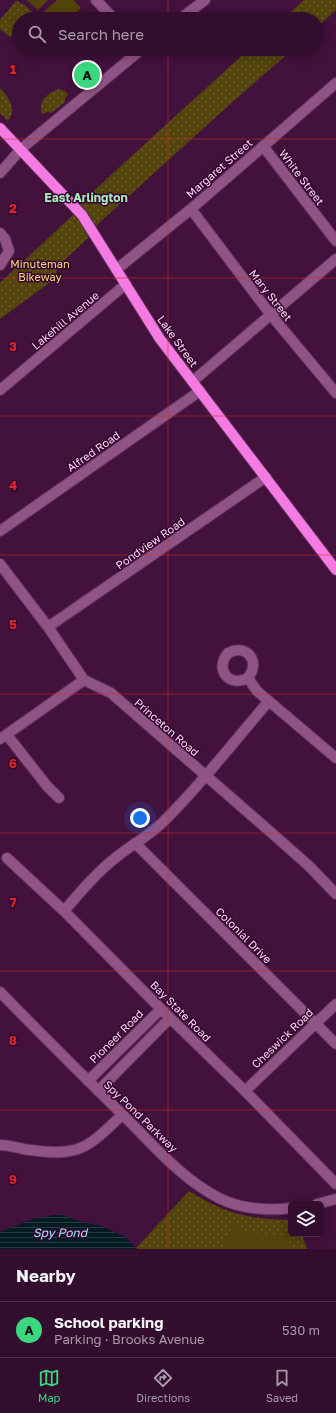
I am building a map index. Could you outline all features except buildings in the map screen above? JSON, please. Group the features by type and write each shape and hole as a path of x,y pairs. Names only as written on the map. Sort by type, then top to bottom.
{"main road":[{"name":"Lake Street","path":"0,128 79,211 160,339 336,570"}],"street":[{"path":"96,0 107,12"},
{"path":"189,12 205,0"},
{"path":"0,173 21,149 134,56"},
{"name":"Margaret Street","path":"117,269 191,209 335,85"},
{"name":"White Street","path":"263,146 336,241"},
{"name":"Mary Street","path":"191,209 271,315 336,391"},
{"path":"0,233 5,239 9,251 0,265"},
{"path":"193,381 336,259"},
{"name":"Lakehill Avenue","path":"0,390 126,284"},
{"name":"Alfred Road","path":"0,531 200,391"},
{"name":"Pondview Road","path":"48,627 266,477"},
{"path":"0,564 48,627 84,680 3,737 59,798"},
{"path":"248,678 257,691 336,758"},
{"name":"Princeton Road","path":"84,680 111,693 309,866 336,894"},
{"path":"64,911 96,875 119,854 162,824 206,776 269,701"},
{"name":"Colonial Drive","path":"135,843 316,1022 336,1044"},
{"name":"Bay State Road","path":"7,858 64,911 336,1184"},
{"name":"Spy Pond Parkway","path":"0,992 98,1091 193,1182 216,1196 238,1205 255,1208 288,1208"},
{"name":"Cheswick Road","path":"245,1091 336,1004"},
{"name":"Pioneer Road","path":"88,1081 161,1008"},
{"path":"98,1091 170,1018"},
{"path":"0,1145 54,1153 80,1149 92,1143 122,1114"},
{"path":"324,1202 336,1199"}],"green space":[{"path":"27,0 48,0 38,10"},
{"path":"57,0 73,0 81,8 77,12 43,12"},
{"path":"304,0 336,0 336,10 324,21 324,12 291,12"},
{"path":"16,1 25,5 32,12 12,12 12,35 10,37 0,29 0,20"},
{"name":"Minuteman Bikeway","path":"241,56 285,56 98,224 89,237 57,267 56,278 0,319 0,283 74,214 83,201"},
{"path":"0,88 7,96 12,109 11,116 8,121 0,113"},
{"path":"59,89 66,92 68,95 65,98 65,102 51,113 48,112 42,114 41,105 44,98 51,92"},
{"path":"189,1191 214,1205 238,1214 263,1219 288,1220 288,1237 303,1237 307,1249 137,1249 136,1248"},
{"path":"232,1225 252,1234 250,1238 258,1234 290,1237 289,1249 234,1249 224,1245"}],"water":[{"name":"Spy Pond","path":"63,1215 79,1221 104,1227 125,1237 137,1249 0,1249 0,1232 33,1219"}],"place":[{"name":"School parking","path":"87,75"}],"district":[{"name":"East Arlington","path":"86,197"}]}
